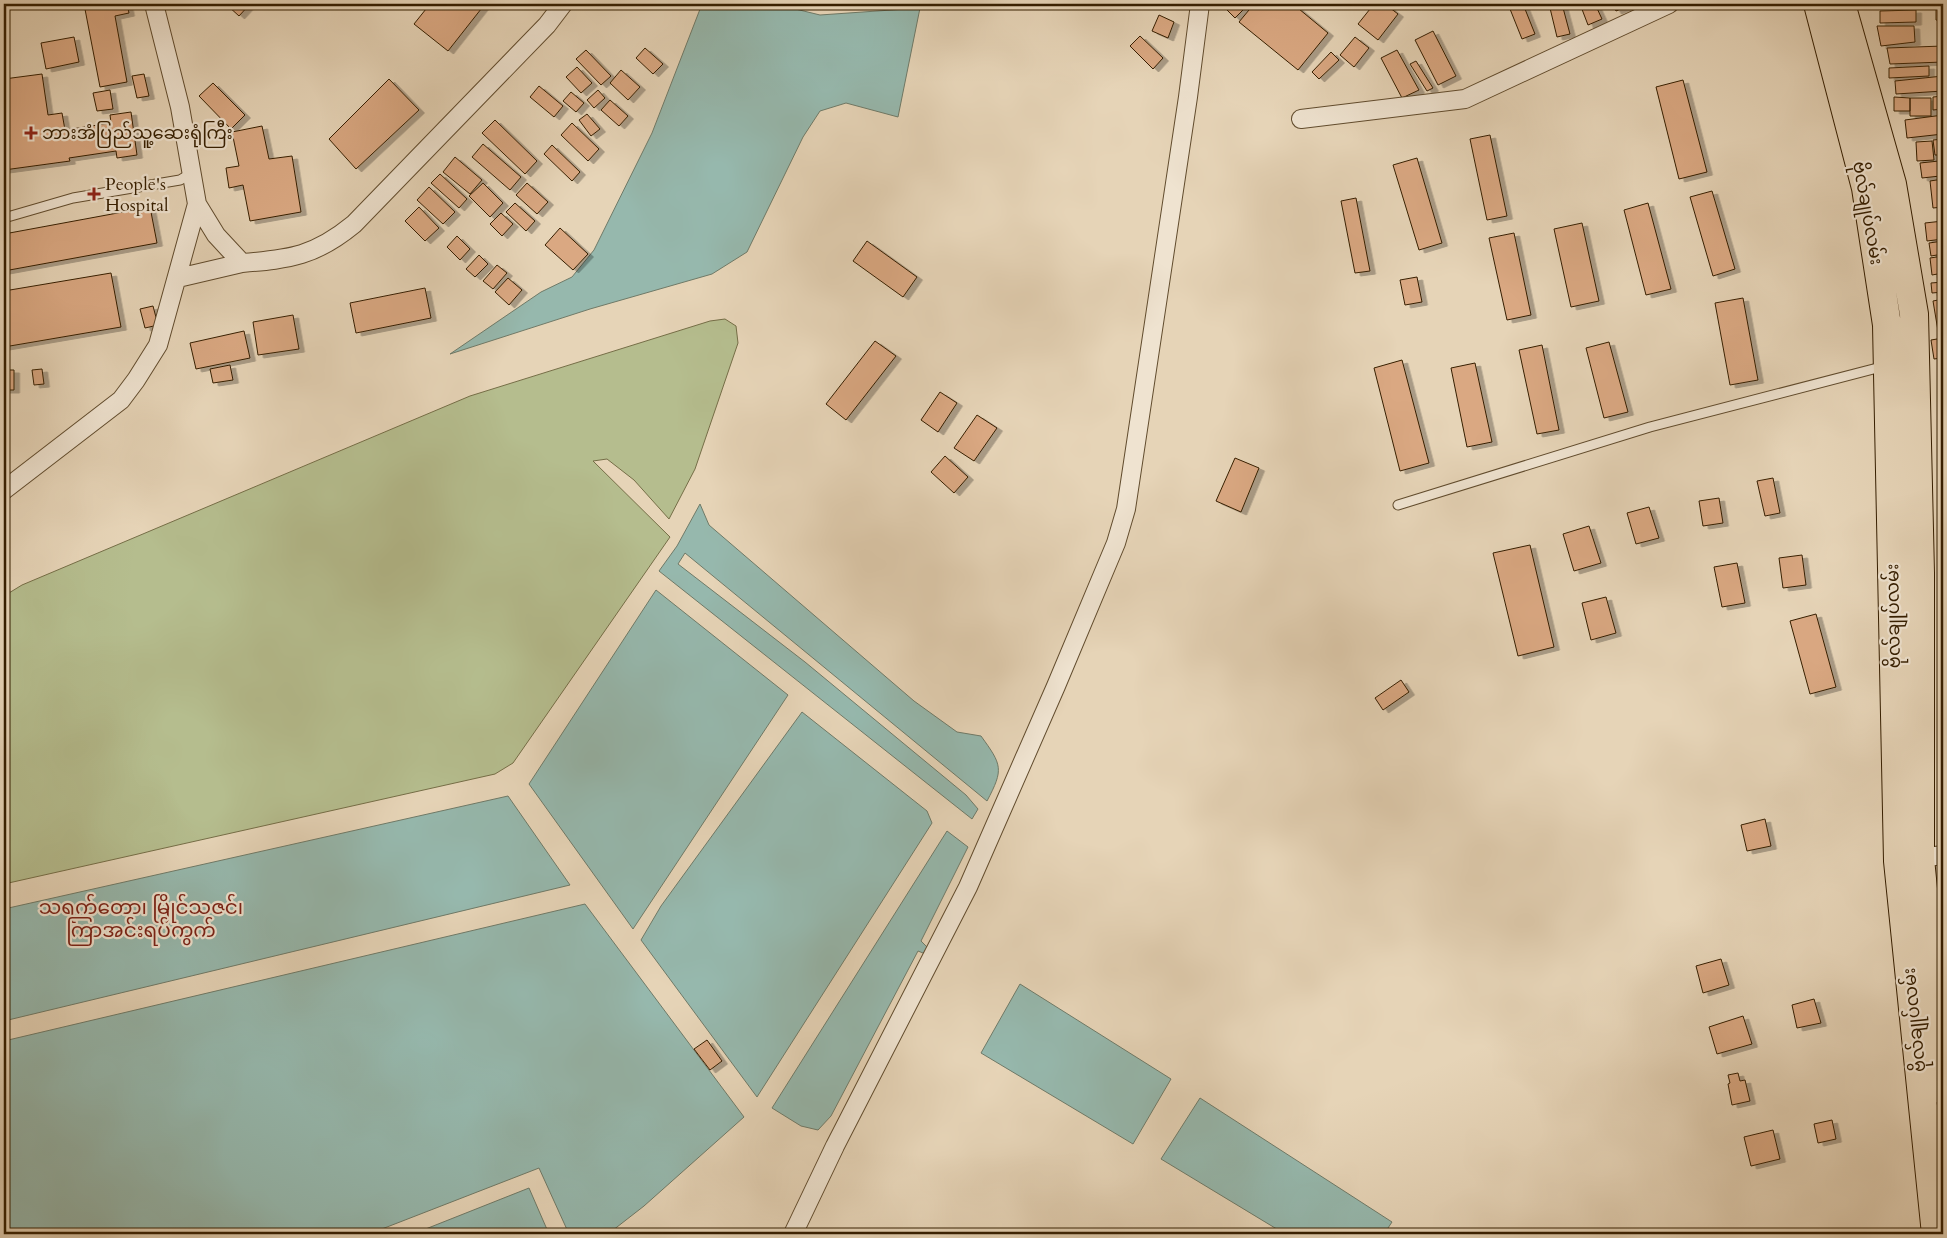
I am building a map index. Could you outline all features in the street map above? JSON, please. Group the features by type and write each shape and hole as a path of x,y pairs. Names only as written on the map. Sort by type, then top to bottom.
{"main road":[{"name":"ဗိုလ်ချုပ်လမ်း","path":"1818,4 1866,188 1887,325 1888,366 1920,858 1936,1234"},
{"name":"ဗိုလ်ချုပ်လမ်း","path":"1841,4 1892,184 1914,314 1920,573 1920,858 1943,1090"}],"street":[{"path":"154,4 180,107 197,204 216,236 242,263"},
{"path":"178,278 242,263 291,258 310,253 334,240 354,224 546,25 563,4"},
{"path":"793,1234 968,887 1116,543 1126,509 1188,98 1200,4"},
{"path":"1301,119 1465,99 1669,4"},
{"path":"4,490 121,400 158,345 197,204"}],"lane":[{"path":"4,218 74,198 180,180 192,172"},
{"path":"1398,505 1650,426 1888,366"}],"green space":[{"path":"725,319 736,326 738,343 695,469 669,519 634,480 607,459 593,461 670,537 513,763 495,774 4,884 4,596 22,585 470,396 710,321"}],"water":[{"path":"702,4 775,4 820,15 920,8 898,117 846,103 820,111 803,137 747,252 712,274 590,309 450,354 541,292 572,277 594,250 652,133"},
{"path":"700,504 709,525 914,701 957,732 981,736 997,761 998,767 996,781 987,801 685,553 678,564 805,662 966,795 978,809 972,819 659,571 677,546"},
{"path":"656,590 788,695 633,929 529,784"},
{"path":"802,712 927,811 932,823 757,1097 641,940 661,906"},
{"path":"508,796 570,885 4,1021 4,909"},
{"path":"947,831 968,847 921,941 928,948 923,953 918,951 831,1116 818,1130 801,1126 772,1108"},
{"path":"585,904 744,1117 644,1206 608,1234 569,1234 539,1168 369,1234 4,1234 4,1041"},
{"path":"1020,984 1171,1079 1133,1144 981,1053"},
{"path":"1200,1098 1392,1222 1384,1234 1285,1234 1161,1159"},
{"path":"529,1188 549,1234 413,1234"}],"building":[{"path":"84,4 127,4 129,13 115,16 127,82 100,87"},
{"path":"230,4 250,4 239,16 228,6"},
{"path":"430,4 485,4 448,51 414,24"},
{"path":"1234,4 1249,4 1235,18 1227,10"},
{"path":"1254,4 1293,4 1328,33 1298,70 1239,22"},
{"path":"1374,4 1385,4 1398,14 1378,40 1358,24"},
{"path":"1523,4 1535,34 1522,39 1510,9"},
{"path":"1549,4 1562,4 1570,34 1557,37"},
{"path":"1580,4 1595,4 1602,19 1588,25"},
{"path":"1612,4 1628,4 1628,6 1616,11"},
{"path":"1936,4 1943,4 1943,21 1936,20"},
{"path":"1916,10 1916,22 1880,23 1880,11"},
{"path":"1159,15 1174,22 1168,38 1152,31"},
{"path":"1877,26 1914,26 1915,42 1881,46"},
{"path":"1433,31 1456,76 1438,85 1415,40"},
{"path":"1140,36 1163,58 1153,69 1130,46"},
{"path":"74,37 79,62 46,69 41,43"},
{"path":"1355,37 1369,48 1354,67 1340,55"},
{"path":"1943,46 1943,62 1890,64 1887,48"},
{"path":"645,48 663,64 653,74 636,58"},
{"path":"586,50 611,76 601,85 576,59"},
{"path":"1397,50 1419,90 1402,98 1381,58"},
{"path":"1331,52 1339,60 1319,79 1312,72"},
{"path":"1416,61 1433,88 1427,91 1410,64"},
{"path":"1929,66 1929,76 1889,78 1889,68"},
{"path":"577,67 592,83 581,93 566,77"},
{"path":"621,70 640,87 628,100 610,83"},
{"path":"42,74 48,115 62,113 65,130 111,123 110,115 131,112 137,155 117,158 116,151 69,158 70,161 4,170 4,120 7,120 4,79"},
{"path":"144,74 149,96 137,98 132,76"},
{"path":"1943,76 1943,91 1896,94 1895,81"},
{"path":"389,79 419,110 356,169 329,139"},
{"path":"1683,80 1707,172 1679,179 1656,87"},
{"path":"213,83 245,115 231,129 199,96"},
{"path":"539,86 563,106 554,117 530,97"},
{"path":"110,90 113,109 97,111 93,93"},
{"path":"598,90 605,98 594,108 587,100"},
{"path":"571,92 584,103 576,112 563,101"},
{"path":"1943,96 1943,109 1933,110 1933,97"},
{"path":"1894,97 1910,98 1910,111 1894,111"},
{"path":"1910,98 1931,98 1931,116 1910,116"},
{"path":"610,100 628,116 619,126 601,110"},
{"path":"587,114 600,129 591,136 579,120"},
{"path":"1943,115 1943,134 1907,138 1905,120"},
{"path":"495,120 537,161 525,174 482,133"},
{"path":"572,123 599,149 588,161 561,135"},
{"path":"262,126 269,159 292,156 301,212 250,221 243,185 229,188 226,168 239,166 232,132"},
{"path":"1490,135 1507,216 1487,220 1470,139"},
{"path":"1943,139 1943,155 1935,155 1933,140"},
{"path":"1932,141 1934,160 1917,161 1916,142"},
{"path":"483,144 521,177 510,190 472,157"},
{"path":"552,145 580,172 572,181 544,154"},
{"path":"455,157 482,180 470,194 443,172"},
{"path":"1417,158 1442,243 1419,250 1393,165"},
{"path":"1939,161 1940,176 1922,178 1920,163"},
{"path":"440,174 467,199 459,208 431,183"},
{"path":"1943,179 1943,207 1933,208 1930,181"},
{"path":"483,183 503,203 490,217 469,196"},
{"path":"527,183 548,202 537,214 516,195"},
{"path":"429,187 455,212 443,224 417,200"},
{"path":"1712,191 1735,269 1713,276 1690,197"},
{"path":"1356,198 1370,271 1355,273 1341,201"},
{"path":"515,203 535,221 526,231 506,212"},
{"path":"1648,203 1671,289 1646,295 1624,210"},
{"path":"150,207 157,243 4,271 4,234"},
{"path":"419,207 439,228 425,241 405,221"},
{"path":"501,213 513,224 502,236 490,224"},
{"path":"1943,221 1943,239 1927,241 1925,223"},
{"path":"1582,223 1599,301 1571,307 1554,229"},
{"path":"560,228 588,254 573,270 545,245"},
{"path":"1514,233 1531,315 1507,320 1489,238"},
{"path":"457,236 470,249 460,260 447,247"},
{"path":"867,241 917,277 903,297 853,261"},
{"path":"1943,241 1943,254 1931,256 1929,243"},
{"path":"479,255 488,264 475,277 466,269"},
{"path":"1943,256 1943,273 1932,275 1930,258"},
{"path":"497,265 507,273 493,289 483,281"},
{"path":"111,273 121,327 4,347 4,291"},
{"path":"1417,277 1422,302 1405,305 1400,280"},
{"path":"508,278 522,290 509,305 495,292"},
{"path":"1943,282 1943,292 1932,293 1931,283"},
{"path":"425,288 431,318 356,333 350,303"},
{"path":"1743,298 1758,380 1730,385 1715,303"},
{"path":"1943,299 1943,330 1938,331 1933,301"},
{"path":"153,306 158,325 145,328 140,309"},
{"path":"293,315 299,349 258,355 253,322"},
{"path":"244,331 250,358 196,369 190,343"},
{"path":"1943,338 1943,368 1942,358 1934,359 1931,340"},
{"path":"875,341 896,356 846,420 826,404"},
{"path":"1609,342 1628,412 1604,418 1586,348"},
{"path":"1542,345 1559,430 1537,434 1519,350"},
{"path":"1402,360 1429,463 1400,471 1374,368"},
{"path":"1475,363 1492,442 1467,447 1451,368"},
{"path":"230,365 233,380 213,383 210,369"},
{"path":"42,369 44,384 34,385 32,370"},
{"path":"4,370 14,370 14,390 4,390"},
{"path":"940,392 957,403 938,432 921,420"},
{"path":"977,415 997,428 974,461 954,448"},
{"path":"945,456 968,477 954,493 931,472"},
{"path":"1235,458 1259,468 1241,512 1216,501"},
{"path":"1773,478 1780,513 1765,516 1757,481"},
{"path":"1719,498 1723,523 1703,526 1699,501"},
{"path":"1649,507 1659,538 1636,544 1627,513"},
{"path":"1589,526 1601,563 1574,571 1563,534"},
{"path":"1530,545 1554,647 1518,656 1493,553"},
{"path":"1802,555 1806,585 1783,588 1779,558"},
{"path":"1737,563 1745,603 1722,607 1714,567"},
{"path":"1606,597 1616,633 1591,640 1582,603"},
{"path":"1816,614 1836,687 1810,694 1790,621"},
{"path":"1401,680 1409,692 1383,710 1375,698"},
{"path":"1765,819 1771,846 1747,851 1741,825"},
{"path":"1721,959 1729,985 1703,993 1696,966"},
{"path":"1814,999 1821,1023 1797,1028 1792,1005"},
{"path":"1743,1016 1752,1044 1717,1054 1709,1027"},
{"path":"707,1040 722,1061 710,1070 694,1049"},
{"path":"1738,1073 1740,1081 1745,1080 1750,1101 1732,1105 1728,1075"},
{"path":"1832,1120 1836,1139 1818,1143 1814,1124"},
{"path":"1773,1130 1780,1159 1751,1166 1744,1137"}],"place":[{"name":"ဘားအံပြည်သူ့ဆေးရုံကြီး","path":"31,133"},
{"name":"People's Hospital","path":"94,194"}],"district":[{"name":"သရက်တော၊ မြိုင်သဇင်၊ ကြာအင်းရပ်ကွက်","path":"141,918"}]}
